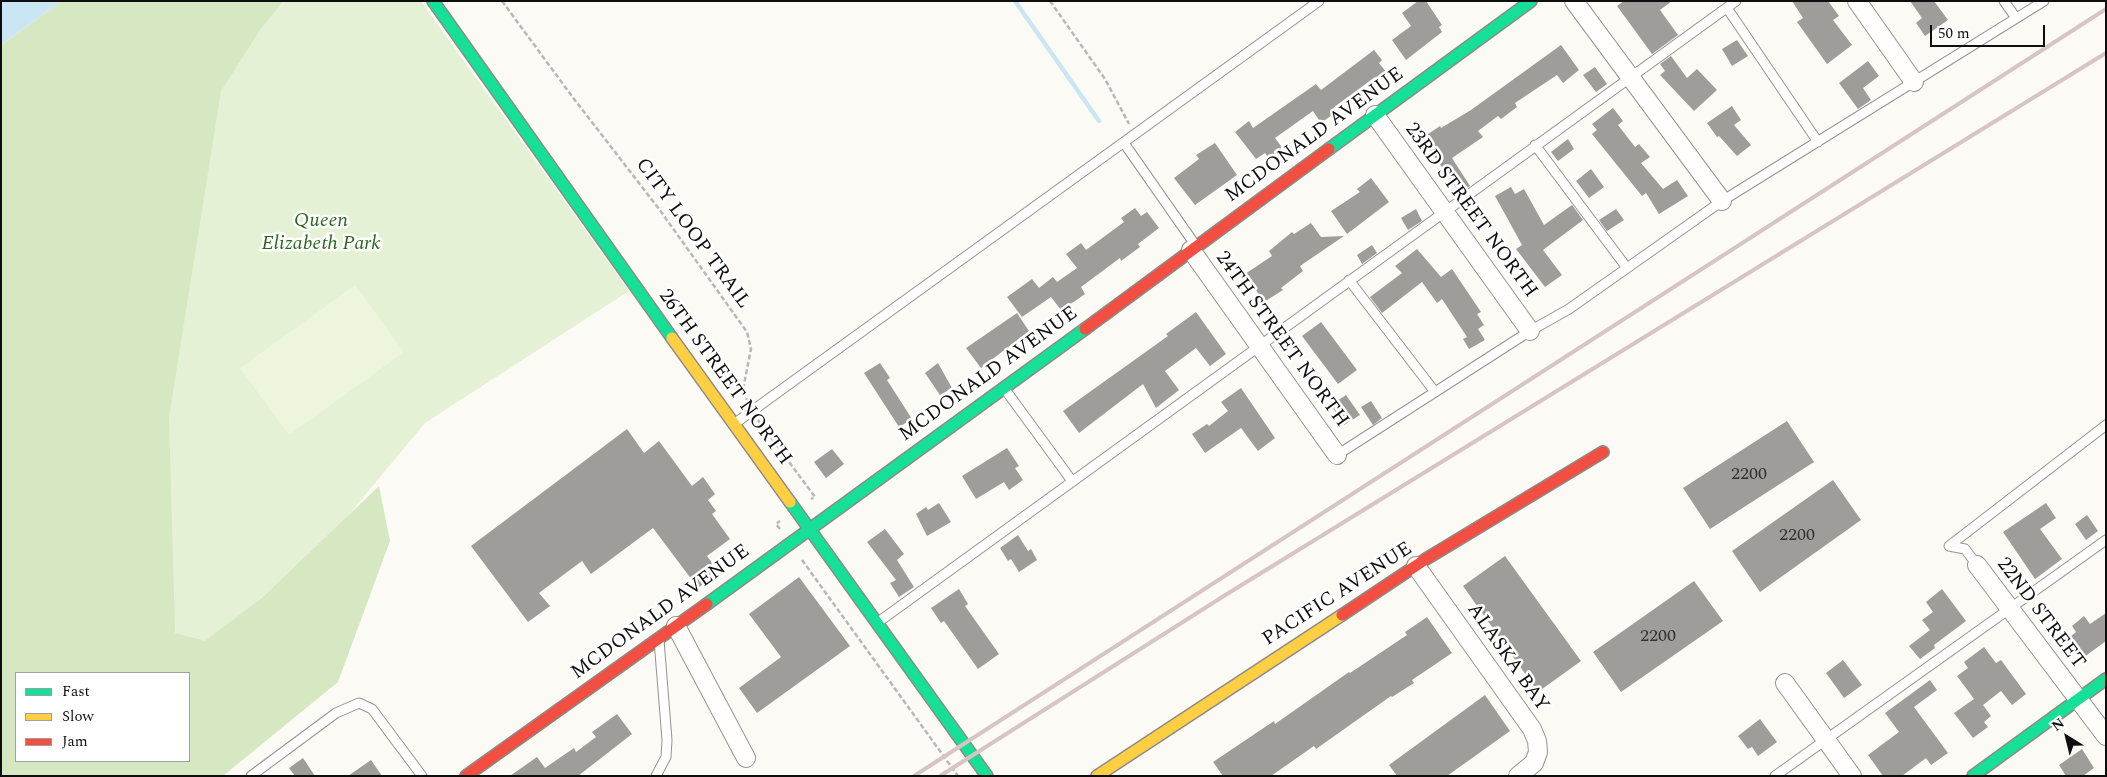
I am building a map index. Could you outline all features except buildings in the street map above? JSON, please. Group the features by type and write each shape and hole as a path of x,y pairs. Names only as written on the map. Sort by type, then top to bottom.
{"street":[{"name":"26TH STREET NORTH","path":"433,1 987,776"},
{"name":"MCDONALD AVENUE","path":"466,776 811,530 1531,1"},
{"path":"1574,1 1722,201"},
{"path":"1857,1 1914,82"},
{"name":"23RD STREET NORTH","path":"1375,115 1530,331"},
{"name":"24TH STREET NORTH","path":"1193,248 1337,455"},
{"name":"PACIFIC AVENUE","path":"1097,776 1416,566 1603,452"},
{"name":"22ND STREET","path":"1977,564 2106,736"},
{"name":"ALASKA BAY","path":"1416,566 1532,729 1538,741 1538,752 1534,763 1518,776"},
{"path":"676,626 746,758"},
{"path":"1973,776 2106,679"},
{"path":"1785,683 1852,776"}],"lane":[{"path":"734,424 1319,1"},
{"path":"877,623 1736,1"},
{"path":"2004,1 2016,18"},
{"path":"1337,455 1530,331 1569,309 1722,201 2044,1"},
{"path":"1727,8 1818,142"},
{"path":"1124,143 1193,248"},
{"path":"1535,145 1628,268"},
{"path":"1349,280 1435,392"},
{"path":"1004,388 1072,481"},
{"path":"1977,564 1965,549 1949,546 2106,425"},
{"path":"1775,776 1914,675 2010,610 2106,540"},
{"path":"656,776 666,757 667,740 659,637"},
{"path":"251,776 336,713 359,702 372,709 422,776"}],"path":[{"name":"CITY LOOP TRAIL","path":"502,1 571,95 659,209 747,332 751,349 743,389 751,411 815,497"},
{"path":"1050,1 1105,79 1135,135"}],"green space":[{"name":"Queen Elizabeth Park","path":"60,1 421,1 629,291 425,423 190,706 190,672 46,672 70,88 54,5"},
{"path":"62,1 283,1 260,30 221,91 169,417 175,633 205,641 262,598 379,486 390,541 338,682 223,776 1,776 1,45"},
{"path":"355,285 404,352 289,435 240,368"}],"water":[{"path":"1,1 62,1 1,45"}],"waterway":[{"path":"1015,1 1099,121"}],"railway":[{"path":"914,776 2106,9"},
{"path":"940,776 1227,594 2106,53"}],"traffic: fast":[{"path":"433,1 672,338"},
{"path":"1329,149 1531,1"},
{"path":"707,604 1085,329"},
{"path":"790,502 987,776"},
{"path":"1973,776 2106,679"}],"traffic: slow":[{"path":"672,338 790,502"},
{"path":"1097,776 1342,615"}],"traffic: jam":[{"path":"1085,329 1329,149"},
{"path":"1342,615 1426,559 1603,452"},
{"path":"466,776 707,604"}]}
